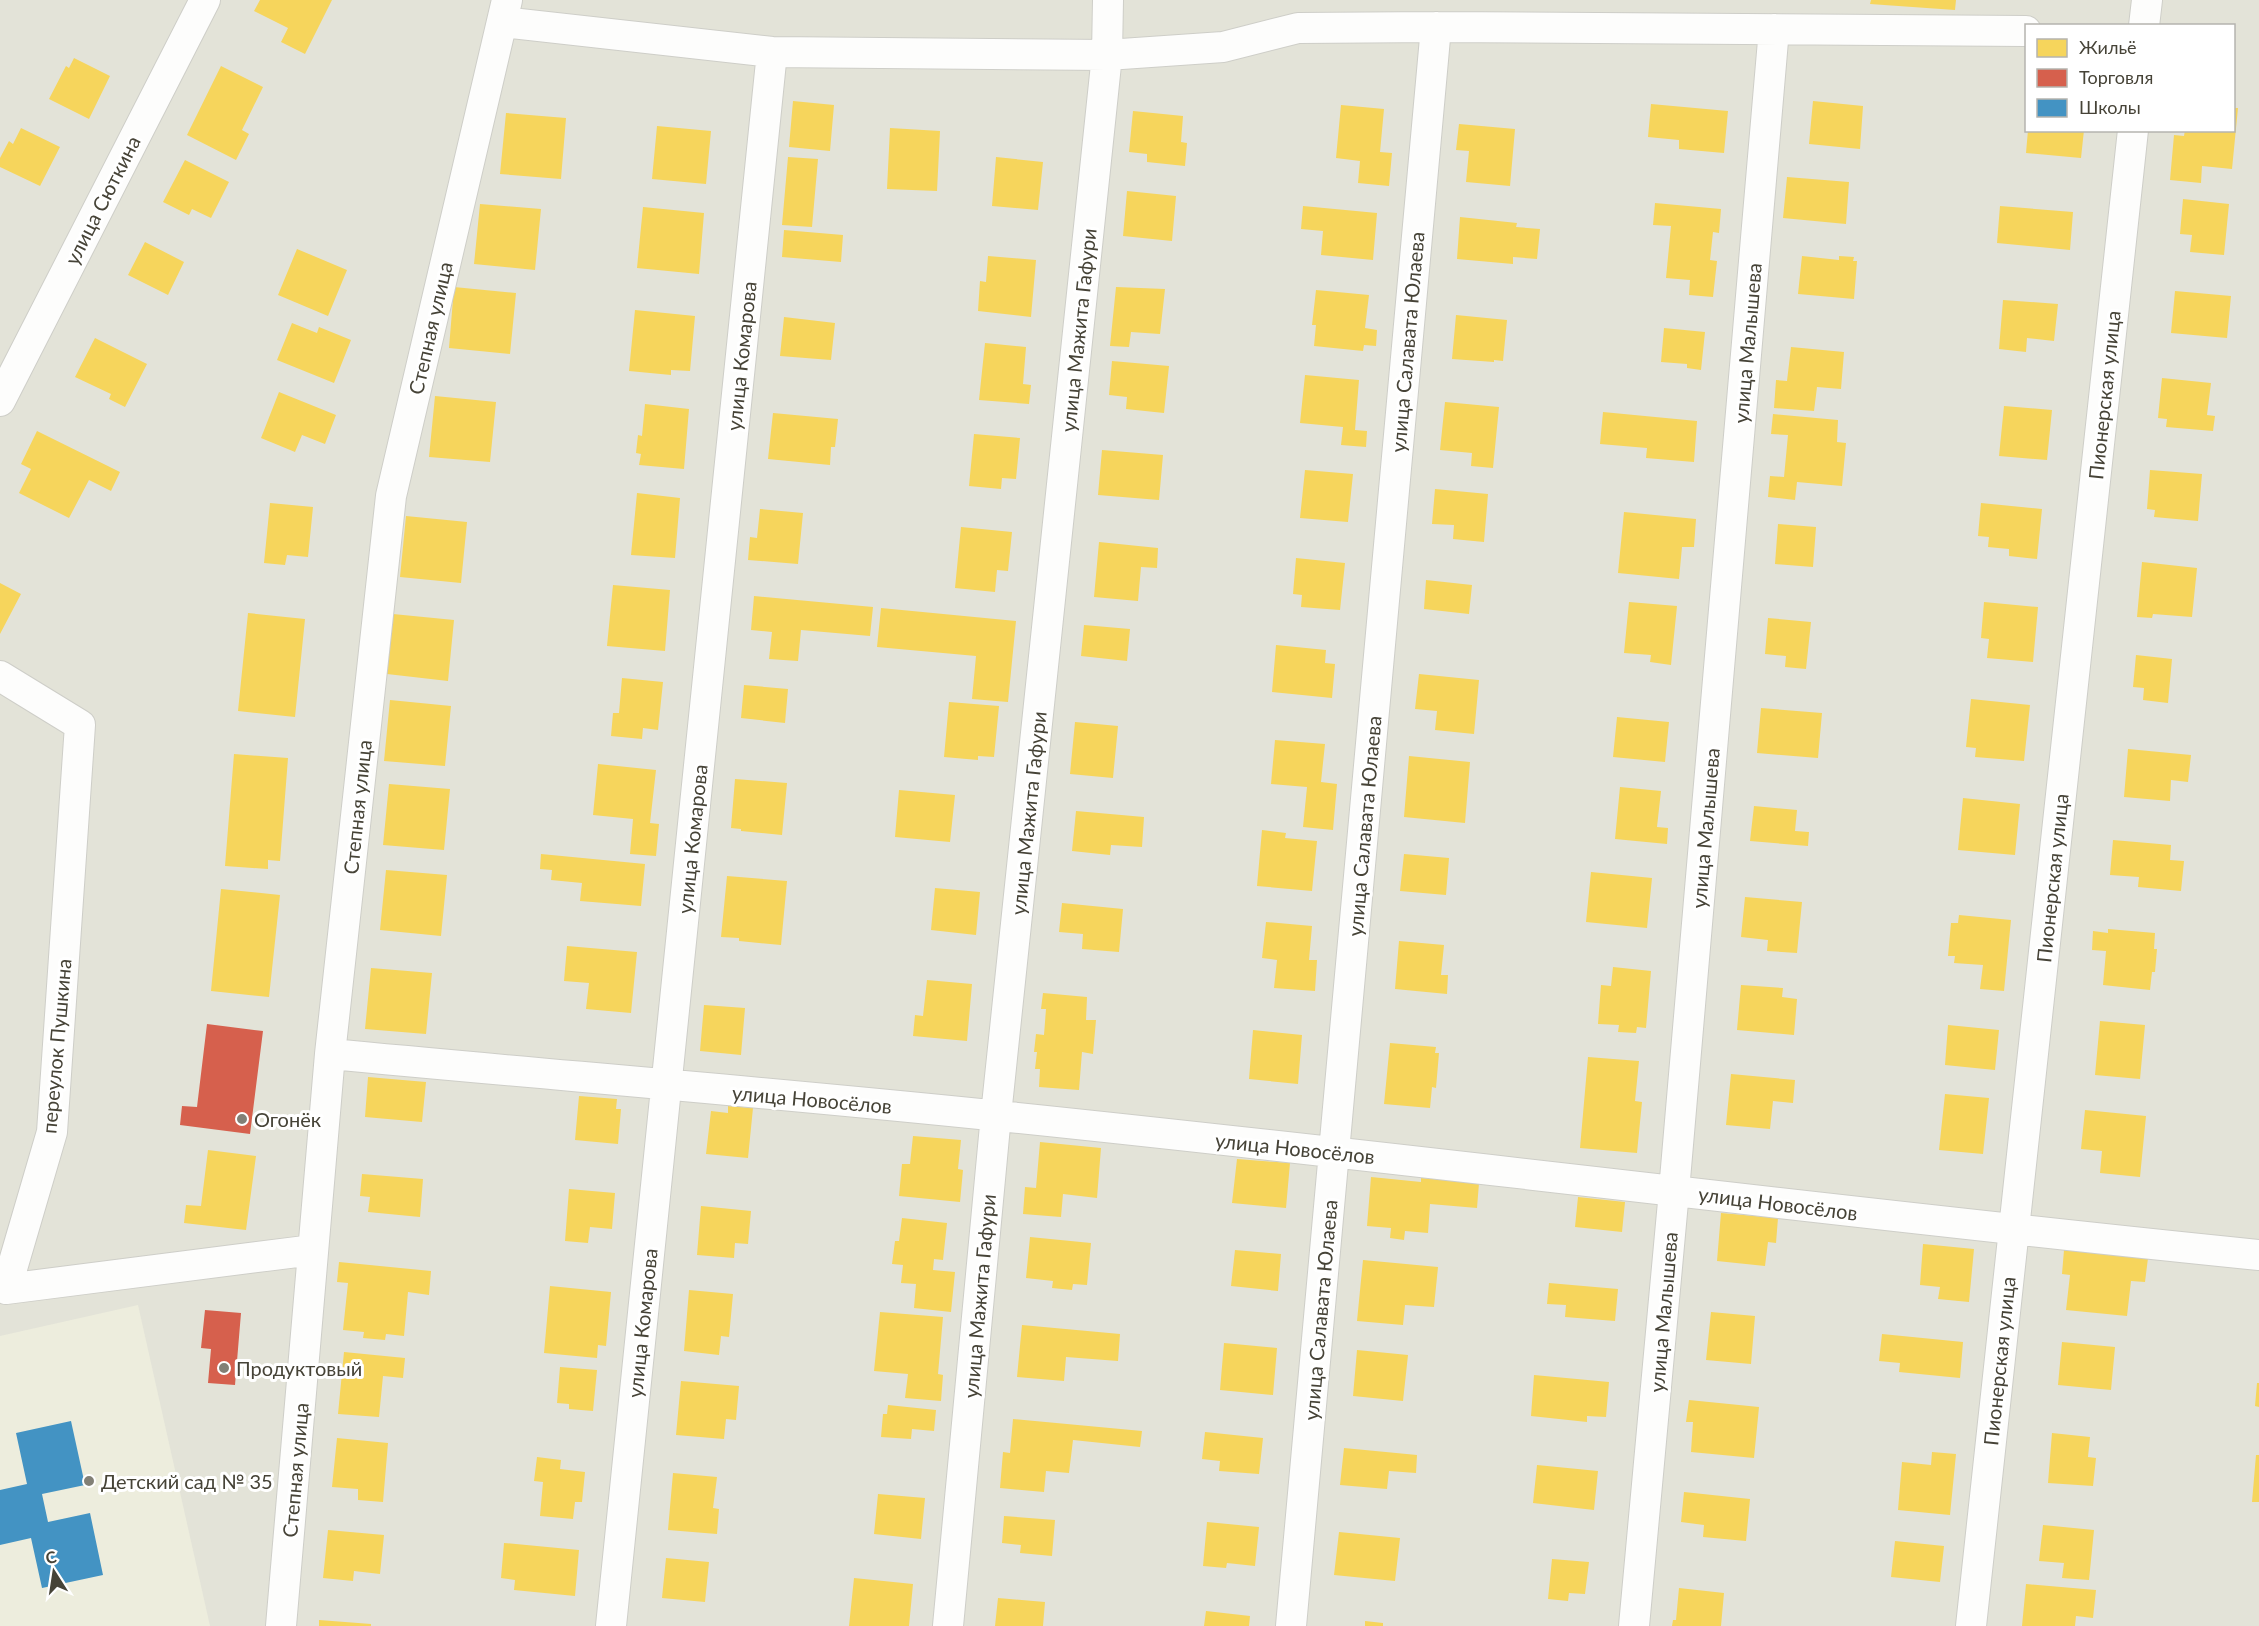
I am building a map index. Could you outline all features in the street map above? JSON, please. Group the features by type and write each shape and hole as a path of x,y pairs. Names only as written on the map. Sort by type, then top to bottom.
{"street":[{"name":"улица Сюткина","path":"0,401 205,0"},
{"name":"улица Мажита Гафури","path":"948,1626 996,1115 1107,56 1108,0"},
{"path":"2144,24 2147,0"},
{"path":"504,11 772,52 1107,56 1223,47 1298,28 2025,31"},
{"name":"Степная улица","path":"281,1626 330,1054 390,496 504,11"},
{"name":"улица Салавата Юлаева","path":"1291,1626 1436,27"},
{"name":"улица Малышева","path":"1634,1626 1674,1191 1774,29"},
{"name":"улица Комарова","path":"611,1626 772,52"},
{"name":"Пионерская улица","path":"1971,1626 2133,132"},
{"name":"переулок Пушкина","path":"0,676 80,725 52,1132 6,1289 313,1250"},
{"name":"улица Новосёлов","path":"330,1054 996,1115 2013,1230 2259,1255"}],"shaded area":[{"path":"0,0 2259,0 2259,1626 0,1626"},
{"name":"Детский сад № 35","path":"138,1305 210,1626 0,1626 0,1336"}],"building: Жильё":[{"path":"260,0 332,0 305,54 281,42 288,28 254,11"},
{"path":"1871,0 1956,0 1955,10 1870,4"},
{"path":"74,58 110,76 89,119 49,99 66,66 69,68"},
{"path":"221,66 263,87 242,130 249,134 236,160 187,135"},
{"path":"793,101 834,105 830,151 789,147"},
{"path":"1813,101 1863,106 1860,149 1809,144"},
{"path":"1651,104 1728,111 1724,153 1679,149 1679,140 1648,137"},
{"path":"1341,105 1384,109 1380,152 1392,153 1389,186 1358,183 1360,161 1336,158"},
{"path":"2235,108 2238,108 2232,169 2202,166 2201,183 2170,180 2174,135 2184,136 2185,132 2235,132"},
{"path":"1133,111 1183,116 1181,142 1187,143 1185,166 1147,162 1147,154 1129,152"},
{"path":"506,113 566,118 561,179 500,174"},
{"path":"1459,124 1515,129 1510,186 1466,182 1469,151 1456,150"},
{"path":"657,126 711,131 706,184 652,179"},
{"path":"21,128 60,147 40,186 0,167 0,158 9,141 13,144"},
{"path":"890,128 940,131 937,191 887,189"},
{"path":"2028,132 2084,132 2081,158 2026,153"},
{"path":"788,157 818,159 812,227 782,225"},
{"path":"996,157 1043,162 1038,210 992,206"},
{"path":"185,160 229,182 211,218 192,209 189,215 163,202"},
{"path":"1787,177 1849,182 1846,224 1783,218"},
{"path":"1127,191 1176,196 1172,241 1123,236"},
{"path":"2183,199 2229,204 2224,255 2190,252 2192,235 2180,234"},
{"path":"1655,203 1721,209 1719,233 1713,232 1710,260 1717,261 1713,297 1689,295 1690,280 1666,278 1671,226 1653,225"},
{"path":"480,204 541,209 535,270 474,264"},
{"path":"1303,206 1377,213 1373,260 1321,255 1323,231 1301,229"},
{"path":"2000,206 2073,212 2070,250 1997,243"},
{"path":"643,207 704,213 699,274 637,268"},
{"path":"1460,217 1517,223 1516,227 1540,229 1537,259 1513,257 1513,264 1457,259"},
{"path":"784,230 843,235 841,262 782,257"},
{"path":"145,242 184,262 168,295 128,275"},
{"path":"297,249 347,270 328,316 278,295"},
{"path":"988,256 1036,260 1031,317 978,311 980,281 986,282"},
{"path":"1802,256 1839,260 1839,256 1854,257 1853,261 1857,261 1854,299 1798,294"},
{"path":"454,287 516,293 510,354 449,348"},
{"path":"1116,287 1165,289 1160,334 1131,332 1129,347 1110,346"},
{"path":"1316,290 1369,295 1365,328 1377,330 1376,346 1364,345 1363,351 1314,346 1316,325 1312,325"},
{"path":"2175,291 2231,296 2227,338 2171,333"},
{"path":"2003,300 2058,304 2054,341 2027,338 2026,352 1999,349"},
{"path":"635,310 695,316 690,371 671,370 671,375 629,371"},
{"path":"1456,315 1507,320 1503,361 1452,359"},
{"path":"784,317 835,323 831,360 780,356"},
{"path":"292,323 317,333 319,327 351,340 334,383 277,360"},
{"path":"1664,328 1705,332 1701,370 1687,368 1687,364 1661,362"},
{"path":"95,338 147,364 125,407 109,399 111,394 75,377"},
{"path":"985,343 1026,347 1023,384 1031,385 1029,404 979,400"},
{"path":"1791,347 1844,352 1841,389 1817,387 1814,411 1774,408 1776,380 1787,381"},
{"path":"1112,361 1169,366 1164,413 1126,409 1127,397 1109,395"},
{"path":"1305,375 1359,380 1355,430 1367,431 1366,447 1341,445 1343,427 1300,423"},
{"path":"2162,378 2211,383 2207,415 2215,416 2213,431 2166,427 2167,419 2158,418"},
{"path":"279,392 336,415 325,444 302,435 295,452 261,438"},
{"path":"435,396 496,402 490,462 429,457"},
{"path":"1445,402 1499,407 1493,468 1471,466 1472,453 1440,450"},
{"path":"645,404 689,409 684,469 639,465 641,454 636,453 638,435 642,436"},
{"path":"2004,406 2052,410 2047,460 1999,456"},
{"path":"1603,412 1697,421 1694,462 1646,458 1647,448 1600,444"},
{"path":"773,413 838,419 835,447 831,447 830,465 768,459"},
{"path":"1773,414 1838,420 1837,442 1846,443 1842,486 1797,482 1795,500 1768,497 1770,476 1784,477 1788,435 1771,434"},
{"path":"37,431 120,472 111,491 89,480 69,518 19,493 31,469 21,464"},
{"path":"974,434 1020,438 1016,479 1002,478 1001,489 969,486"},
{"path":"1102,450 1163,455 1159,500 1098,495"},
{"path":"1305,470 1353,474 1348,522 1300,518"},
{"path":"2150,470 2202,474 2198,521 2154,517 2155,510 2147,509"},
{"path":"1435,489 1488,494 1484,542 1453,539 1454,525 1432,524"},
{"path":"637,493 680,498 675,558 631,555"},
{"path":"270,503 313,507 308,557 287,555 285,565 264,563"},
{"path":"1981,503 2042,509 2037,559 2009,556 2009,549 1988,547 1989,537 1978,536"},
{"path":"760,509 803,513 798,564 748,560 750,537 757,538"},
{"path":"1624,512 1696,519 1694,547 1682,547 1679,579 1618,573"},
{"path":"406,516 467,522 461,583 400,577"},
{"path":"1778,524 1816,527 1813,567 1775,564"},
{"path":"961,527 1012,532 1008,571 997,570 995,592 955,588"},
{"path":"1099,542 1158,548 1157,568 1141,567 1138,601 1094,597"},
{"path":"1296,558 1345,563 1340,610 1301,607 1302,595 1293,594"},
{"path":"2142,562 2197,568 2192,617 2153,614 2152,618 2137,617"},
{"path":"1426,580 1472,585 1469,614 1424,609"},
{"path":"0,583 21,594 0,634"},
{"path":"613,585 670,590 665,651 607,646"},
{"path":"754,596 873,607 870,636 801,630 798,661 769,659 772,632 751,630"},
{"path":"1629,602 1677,606 1671,665 1650,662 1651,655 1624,653"},
{"path":"1984,602 2038,607 2033,662 1987,658 1989,639 1981,638"},
{"path":"881,608 1016,621 1008,702 972,699 976,656 877,647"},
{"path":"248,613 305,619 295,717 238,711"},
{"path":"393,614 454,620 448,681 387,674"},
{"path":"1768,618 1811,622 1806,669 1785,667 1786,656 1765,654"},
{"path":"1084,625 1130,629 1127,661 1081,656"},
{"path":"1276,645 1326,650 1325,663 1335,664 1332,698 1272,692"},
{"path":"2136,655 2172,659 2168,703 2143,700 2144,688 2133,687"},
{"path":"1419,674 1479,680 1474,734 1435,730 1437,711 1415,709"},
{"path":"622,678 663,682 658,730 643,728 642,739 611,736 613,713 619,713"},
{"path":"744,685 788,689 785,723 741,718"},
{"path":"1971,699 2030,705 2024,761 1975,757 1976,748 1966,747"},
{"path":"390,700 451,706 445,766 384,761"},
{"path":"949,702 999,706 994,757 978,756 978,760 944,757"},
{"path":"1761,708 1822,713 1818,758 1757,753"},
{"path":"1617,717 1669,722 1665,762 1613,757"},
{"path":"1075,722 1118,726 1113,778 1070,774"},
{"path":"1275,740 1325,744 1321,782 1337,784 1333,830 1303,827 1307,787 1271,784"},
{"path":"2128,749 2191,755 2188,782 2171,780 2170,801 2124,797"},
{"path":"234,754 288,758 280,861 268,860 268,869 225,866"},
{"path":"1409,756 1470,762 1465,823 1404,817"},
{"path":"598,764 656,770 650,823 659,824 656,856 630,854 633,819 593,815"},
{"path":"735,779 787,783 782,835 731,828"},
{"path":"389,784 450,789 444,850 383,845"},
{"path":"1620,787 1661,791 1657,827 1668,828 1667,844 1615,839"},
{"path":"899,790 955,795 950,842 895,837"},
{"path":"1963,798 2020,804 2015,855 1958,850"},
{"path":"1754,806 1797,810 1795,831 1809,832 1808,846 1750,841"},
{"path":"1076,811 1144,817 1142,847 1111,845 1110,855 1072,851"},
{"path":"1262,830 1286,833 1285,838 1317,841 1312,891 1257,886"},
{"path":"2113,840 2171,845 2170,860 2184,861 2181,891 2138,887 2139,877 2110,875"},
{"path":"541,854 645,864 641,906 580,901 582,883 551,880 552,870 540,869"},
{"path":"1404,854 1449,858 1446,895 1400,891"},
{"path":"386,870 447,875 441,936 380,930"},
{"path":"1591,872 1652,878 1647,928 1586,922"},
{"path":"727,876 787,881 781,945 721,937"},
{"path":"935,888 980,892 976,935 931,930"},
{"path":"221,889 280,895 269,997 211,991"},
{"path":"1745,897 1802,902 1797,953 1767,951 1768,940 1741,937"},
{"path":"1062,903 1123,909 1119,952 1082,949 1083,934 1059,932"},
{"path":"1959,915 2011,920 2004,991 1980,989 1983,965 1954,963 1955,956 1948,956 1951,923 1958,923"},
{"path":"1266,922 1312,926 1309,960 1317,960 1315,991 1274,988 1277,960 1262,958"},
{"path":"2108,929 2155,933 2154,949 2157,949 2155,972 2152,972 2150,990 2103,985 2106,951 2092,950 2093,931 2108,933"},
{"path":"1399,941 1444,945 1441,975 1448,975 1447,994 1395,989"},
{"path":"567,946 637,952 631,1013 586,1009 589,983 564,981"},
{"path":"1613,967 1651,971 1646,1028 1637,1027 1636,1033 1618,1032 1619,1025 1598,1024 1601,985 1611,986"},
{"path":"371,968 432,973 426,1034 365,1029"},
{"path":"927,980 972,984 967,1041 913,1036 915,1015 923,1016"},
{"path":"1741,985 1783,988 1782,997 1797,999 1794,1035 1737,1030"},
{"path":"1043,993 1087,997 1086,1020 1096,1020 1093,1054 1082,1052 1079,1090 1039,1087 1040,1069 1035,1069 1037,1052 1034,1052 1036,1034 1044,1035 1046,1009 1041,1009"},
{"path":"704,1005 745,1008 741,1055 700,1051"},
{"path":"2100,1021 2145,1025 2140,1079 2095,1075"},
{"path":"1948,1025 1999,1030 1995,1070 1945,1065"},
{"path":"1253,1030 1302,1035 1298,1084 1249,1079"},
{"path":"1390,1043 1436,1047 1435,1053 1439,1053 1436,1088 1432,1087 1430,1108 1384,1104"},
{"path":"1588,1057 1639,1061 1635,1101 1642,1102 1637,1153 1580,1148"},
{"path":"1731,1074 1795,1080 1793,1103 1773,1101 1770,1129 1726,1125"},
{"path":"368,1077 426,1082 422,1122 365,1117"},
{"path":"1945,1094 1989,1098 1983,1154 1939,1150"},
{"path":"579,1096 617,1099 616,1109 621,1109 618,1144 575,1140"},
{"path":"728,1106 753,1108 748,1158 706,1154 711,1111 728,1113"},
{"path":"2085,1110 2146,1116 2140,1177 2100,1173 2102,1151 2081,1149"},
{"path":"913,1136 961,1140 958,1169 963,1170 960,1202 899,1196 902,1164 910,1164"},
{"path":"1040,1142 1101,1148 1097,1198 1063,1194 1061,1217 1023,1214 1025,1187 1036,1188"},
{"path":"208,1150 256,1156 246,1230 184,1223 186,1205 201,1206"},
{"path":"1237,1159 1290,1163 1286,1208 1232,1203"},
{"path":"362,1174 423,1179 420,1217 368,1212 370,1197 360,1196"},
{"path":"1371,1177 1421,1182 1421,1178 1479,1183 1477,1208 1430,1204 1428,1233 1405,1231 1404,1240 1390,1238 1391,1228 1367,1226"},
{"path":"569,1189 615,1193 612,1229 590,1227 588,1243 565,1241"},
{"path":"1578,1197 1625,1202 1622,1232 1575,1227"},
{"path":"701,1206 751,1211 748,1244 735,1243 734,1258 697,1255"},
{"path":"1721,1213 1778,1218 1776,1243 1768,1242 1765,1266 1717,1261"},
{"path":"902,1218 947,1223 943,1260 934,1259 933,1270 955,1272 951,1312 914,1308 916,1284 901,1283 903,1265 892,1264 895,1241 899,1241"},
{"path":"1030,1237 1091,1243 1087,1285 1073,1284 1072,1290 1052,1288 1053,1281 1026,1278"},
{"path":"1923,1244 1974,1249 1969,1302 1938,1299 1940,1287 1920,1285"},
{"path":"1235,1250 1281,1254 1278,1291 1231,1286"},
{"path":"2064,1250 2148,1258 2145,1282 2131,1281 2127,1316 2066,1310 2070,1275 2062,1274"},
{"path":"1363,1260 1438,1267 1434,1307 1405,1305 1403,1325 1357,1321"},
{"path":"339,1262 431,1271 429,1295 408,1292 404,1336 386,1334 385,1340 363,1338 364,1332 343,1330 348,1283 337,1282"},
{"path":"1549,1283 1618,1289 1615,1321 1565,1317 1566,1305 1547,1304"},
{"path":"550,1286 611,1292 606,1346 598,1345 597,1358 544,1353"},
{"path":"689,1290 733,1294 729,1337 721,1336 719,1355 684,1351"},
{"path":"880,1312 943,1317 938,1374 943,1375 941,1401 905,1398 908,1374 874,1371"},
{"path":"1711,1312 1755,1316 1751,1364 1706,1360"},
{"path":"1022,1325 1120,1334 1118,1361 1066,1357 1064,1381 1017,1377"},
{"path":"1882,1334 1963,1342 1960,1378 1899,1372 1900,1363 1879,1361"},
{"path":"2062,1342 2115,1347 2111,1390 2058,1385"},
{"path":"1224,1343 1277,1348 1273,1395 1220,1390"},
{"path":"1357,1350 1408,1355 1403,1401 1353,1396"},
{"path":"344,1352 405,1358 403,1378 383,1376 379,1417 338,1414"},
{"path":"560,1367 597,1370 593,1411 569,1409 569,1404 557,1403"},
{"path":"1534,1375 1609,1382 1606,1417 1587,1416 1587,1422 1531,1416"},
{"path":"681,1381 739,1386 736,1420 726,1419 724,1439 676,1435"},
{"path":"2257,1383 2259,1383 2259,1407 2255,1406"},
{"path":"1689,1400 1759,1407 1754,1458 1691,1452 1693,1422 1686,1422"},
{"path":"888,1405 936,1410 934,1431 912,1429 911,1439 881,1437 883,1414 887,1414"},
{"path":"1013,1419 1142,1431 1140,1447 1073,1440 1069,1473 1046,1471 1044,1492 1000,1488 1003,1452 1010,1453"},
{"path":"1205,1432 1263,1438 1259,1474 1219,1471 1220,1461 1202,1459"},
{"path":"2052,1433 2090,1437 2088,1457 2096,1458 2093,1486 2048,1483"},
{"path":"337,1438 388,1443 383,1502 358,1500 358,1489 332,1487"},
{"path":"1344,1448 1417,1455 1416,1473 1389,1471 1387,1489 1340,1485"},
{"path":"1932,1452 1956,1454 1950,1515 1898,1510 1902,1462 1931,1465"},
{"path":"2256,1455 2259,1455 2259,1502 2252,1502"},
{"path":"537,1457 561,1460 560,1469 585,1472 582,1502 575,1502 573,1519 540,1516 543,1482 534,1481"},
{"path":"1537,1465 1598,1471 1594,1510 1533,1503"},
{"path":"673,1473 717,1477 713,1508 719,1509 717,1534 668,1530"},
{"path":"1684,1492 1750,1499 1746,1541 1703,1537 1704,1525 1681,1522"},
{"path":"878,1494 925,1498 921,1539 874,1534"},
{"path":"1004,1516 1055,1520 1052,1556 1020,1553 1021,1545 1002,1543"},
{"path":"1207,1522 1259,1527 1255,1566 1227,1563 1226,1568 1203,1566"},
{"path":"2043,1525 2094,1530 2089,1580 2062,1578 2064,1563 2039,1561"},
{"path":"328,1530 384,1535 380,1574 354,1571 353,1581 323,1578"},
{"path":"1339,1532 1400,1538 1395,1581 1334,1575"},
{"path":"1895,1541 1944,1546 1940,1582 1891,1577"},
{"path":"504,1543 579,1550 575,1596 514,1590 515,1580 501,1578"},
{"path":"666,1558 709,1562 705,1602 662,1598"},
{"path":"1552,1559 1589,1562 1585,1594 1569,1593 1568,1601 1548,1599"},
{"path":"854,1578 913,1584 909,1626 849,1626"},
{"path":"2026,1584 2096,1590 2093,1618 2076,1616 2075,1626 2022,1626"},
{"path":"1679,1588 1724,1593 1721,1626 1672,1626 1673,1620 1676,1620"},
{"path":"998,1598 1045,1602 1043,1626 995,1626"},
{"path":"1206,1611 1250,1616 1249,1626 1204,1626"},
{"path":"319,1620 371,1624 371,1626 319,1626"},
{"path":"1365,1621 1383,1623 1383,1626 1365,1626"}],"building: Торговля":[{"path":"207,1024 263,1031 250,1134 180,1125 182,1106 197,1107"},
{"path":"205,1310 241,1313 235,1385 208,1383 211,1349 201,1348"}],"building: Школы":[{"path":"71,1421 85,1485 42,1494 48,1522 90,1513 103,1575 42,1588 31,1538 0,1545 0,1490 27,1484 16,1433"}],"place":[{"name":"Огонёк","path":"242,1119"},
{"name":"Продуктовый","path":"224,1368"},
{"name":"Детский сад № 35","path":"89,1481"}]}
